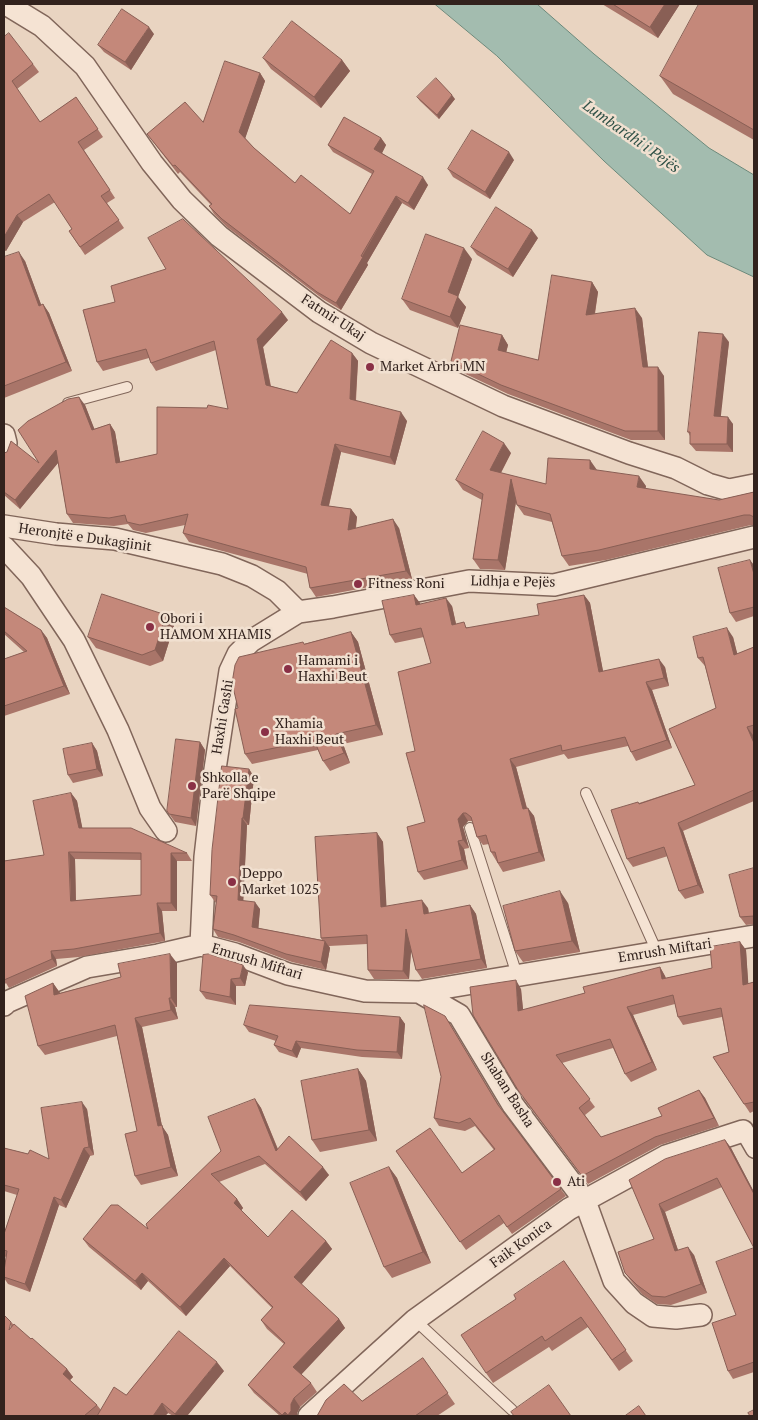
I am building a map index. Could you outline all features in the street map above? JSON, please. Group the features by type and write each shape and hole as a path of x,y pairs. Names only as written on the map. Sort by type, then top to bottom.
{"street":[{"name":"Fatmir Ukaj","path":"6,4 42,26 85,66 152,163 182,200 219,236 319,312 371,343 503,406 629,453 676,468 708,484 729,490 754,484"},
{"name":"Heronjtë e Dukagjinit","path":"4,526 56,534 115,539 222,564 252,576 278,591 298,612"},
{"name":"Lidhja e Pejës","path":"298,612 469,581 554,585 754,537"},
{"path":"4,547 31,576 74,640 118,730 150,808 166,832"},
{"name":"Haxhi Gashi","path":"201,945 205,857 215,769 230,671 238,654 251,641 298,612"},
{"name":"Emrush Miftari","path":"4,1005 87,967 158,955 201,945 235,954 288,974 365,991 418,992 754,936"},
{"name":"Shaban Basha","path":"418,992 458,1015 513,1105 585,1201 614,1280 634,1303 654,1316 676,1318 701,1315"},
{"name":"Faik Konica","path":"309,1416 415,1320 569,1209 666,1156 743,1131 754,1150"}],"lane":[{"path":"55,410 72,400 127,388"},
{"path":"586,793 657,952"},
{"path":"470,828 517,975"},
{"path":"415,1320 512,1410"}],"water":[{"name":"Lumbardhi i Pejës","path":"435,4 537,4 594,54 709,148 754,175 754,277 707,255 604,161 497,56"}],"building":[{"path":"613,4 665,4 650,27"},
{"path":"699,4 754,4 754,130 660,76"},
{"path":"122,9 149,27 125,62 98,45"},
{"path":"292,21 342,60 314,97 263,58"},
{"path":"9,33 33,64 12,81 40,122 76,97 98,129 78,142 110,190 101,196 119,220 80,247 69,231 72,229 49,194 17,215 4,237 4,37"},
{"path":"225,61 260,73 239,132 254,148 295,183 301,175 350,214 374,171 328,145 344,117 381,138 374,149 423,177 408,203 396,196 336,303 317,292 222,219 209,206 212,204 175,165 173,166 147,134 185,102 203,122"},
{"path":"436,78 452,95 437,115 417,97"},
{"path":"472,130 509,152 485,192 448,169"},
{"path":"496,207 532,230 508,269 471,247"},
{"path":"183,219 282,312 257,339 266,385 297,393 331,340 352,353 350,399 401,412 390,457 335,444 321,505 351,509 348,530 393,519 406,571 310,588 306,567 183,533 188,514 140,525 127,522 125,515 109,518 67,514 56,450 15,500 4,492 4,453 7,452 11,441 39,463 18,430 28,421 68,399 79,397 92,430 110,424 116,463 157,454 157,407 207,408 208,405 228,409 214,341 151,363 146,349 97,362 83,310 115,302 111,286 166,269 148,238"},
{"path":"426,234 464,248 448,292 458,296 450,317 402,299"},
{"path":"19,252 39,306 43,304 66,362 4,386 4,257"},
{"path":"552,275 592,282 586,315 635,308 643,367 658,367 658,431 625,431 501,385 451,361 460,325 502,335 498,350 538,360"},
{"path":"699,332 723,334 714,416 728,417 727,444 690,444 690,432 688,432"},
{"path":"483,431 504,443 490,470 546,484 548,458 590,460 590,469 639,476 637,487 719,500 754,492 754,517 744,515 599,550 562,556 550,514 517,505 511,479 498,560 473,559 483,494 456,480"},
{"path":"750,560 754,574 754,607 730,613 718,568"},
{"path":"102,594 166,615 155,650 142,655 88,637"},
{"path":"414,595 416,605 446,598 452,625 464,622 466,628 539,615 537,604 584,595 599,672 659,659 664,678 646,682 667,740 631,752 625,737 562,751 561,745 510,759 523,809 528,808 539,852 498,863 495,852 491,852 486,835 477,837 471,817 463,813 458,819 463,840 458,841 462,860 418,872 407,827 425,822 406,753 415,751 398,672 431,663 421,628 390,635 382,601"},
{"path":"4,607 41,630 64,686 4,706 4,659 27,651 4,631"},
{"path":"727,628 734,655 754,647 754,725 747,727 754,743 754,790 678,823 698,885 679,891 664,847 627,859 611,810 638,802 639,804 695,785 669,729 716,708 703,657 698,658 693,637"},
{"path":"351,632 376,725 336,734 344,753 323,761 314,740 245,754 235,709 238,708 232,683 235,665 239,657"},
{"path":"176,739 200,742 191,818 169,814 167,811"},
{"path":"92,743 97,769 68,775 63,749"},
{"path":"222,766 249,769 242,818 238,900 255,902 252,927 325,941 321,962 286,954 213,929 217,896 210,895 212,850"},
{"path":"71,793 79,828 131,828 187,853 171,853 171,903 157,903 160,933 74,949 51,951 52,959 4,980 4,861 44,855 33,801","holes":["69,852 141,853 141,895 71,901"]},
{"path":"377,833 381,907 422,900 424,914 470,905 481,959 416,970 406,929 403,971 368,970 367,935 321,938 315,837"},
{"path":"754,868 754,916 740,917 729,875"},
{"path":"560,891 572,941 515,951 503,906"},
{"path":"740,942 743,985 754,982 754,1102 744,1104 713,1057 729,1052 721,1008 678,1017 673,995 627,1007 652,1062 625,1074 610,1039 556,1055 590,1099 579,1108 601,1137 662,1116 658,1108 699,1090 714,1118 655,1137 582,1176 518,1090 473,1015 470,987 516,980 518,1011 585,993 583,987 660,967 662,979 712,968 710,947"},
{"path":"170,954 171,998 169,998 171,1010 135,1018 158,1126 162,1125 171,1167 135,1176 125,1134 137,1131 115,1025 38,1046 25,996 53,983 54,995 121,977 118,964"},
{"path":"209,954 243,965 240,978 231,979 230,997 200,991 203,955"},
{"path":"250,1005 400,1017 397,1052 357,1050 296,1041 292,1051 274,1045 278,1036 244,1025"},
{"path":"424,1005 445,1016 498,1105 561,1189 507,1227 499,1215 460,1242 396,1151 430,1128 462,1173 495,1149 470,1118 459,1123 434,1118 441,1077"},
{"path":"358,1069 369,1130 312,1140 301,1081"},
{"path":"255,1099 276,1151 289,1136 323,1167 300,1192 259,1156 211,1174 237,1199 234,1203 268,1237 292,1210 326,1241 294,1277 339,1319 293,1367 311,1383 294,1398 288,1415 285,1412 282,1415 248,1385 285,1343 261,1320 273,1307 224,1258 180,1307 142,1273 135,1281 83,1239 111,1205 118,1205 148,1229 146,1224 221,1151 208,1117"},
{"path":"82,1102 89,1147 84,1148 61,1200 54,1197 25,1284 4,1277 7,1251 4,1250 4,1234 19,1189 4,1185 4,1148 28,1154 30,1150 49,1159 41,1108"},
{"path":"725,1140 754,1194 754,1248 717,1178 659,1204 675,1251 688,1247 701,1284 665,1297 652,1296 625,1273 618,1252 654,1239 629,1180 665,1159"},
{"path":"389,1167 423,1252 384,1267 350,1183"},
{"path":"754,1248 754,1362 728,1371 712,1323 736,1315 716,1262"},
{"path":"564,1261 626,1350 612,1360 581,1317 545,1341 542,1336 486,1373 461,1335 516,1299 514,1295"},
{"path":"4,1315 11,1322 9,1330 14,1324 32,1338 67,1369 63,1374 97,1405 84,1416 4,1416"},
{"path":"179,1331 217,1362 175,1414 162,1403 153,1416 97,1416 114,1387 126,1395"},
{"path":"423,1358 448,1393 415,1416 317,1416 326,1400 344,1384 362,1401"},
{"path":"549,1385 571,1416 514,1416 511,1412"},
{"path":"639,1406 646,1416 625,1416"},
{"path":"754,1410 754,1416 750,1416 748,1413"}],"place":[{"name":"Market Arbri MN","path":"370,367"},
{"name":"Fitness Roni","path":"358,584"},
{"name":"Obori i HAMOM XHAMIS","path":"150,627"},
{"name":"Hamami i Haxhi Beut","path":"288,669"},
{"name":"Xhamia Haxhi Beut","path":"265,732"},
{"name":"Shkolla e Parë Shqipe","path":"192,786"},
{"name":"Deppo Market 1025","path":"232,882"},
{"name":"Ati","path":"557,1182"}]}
